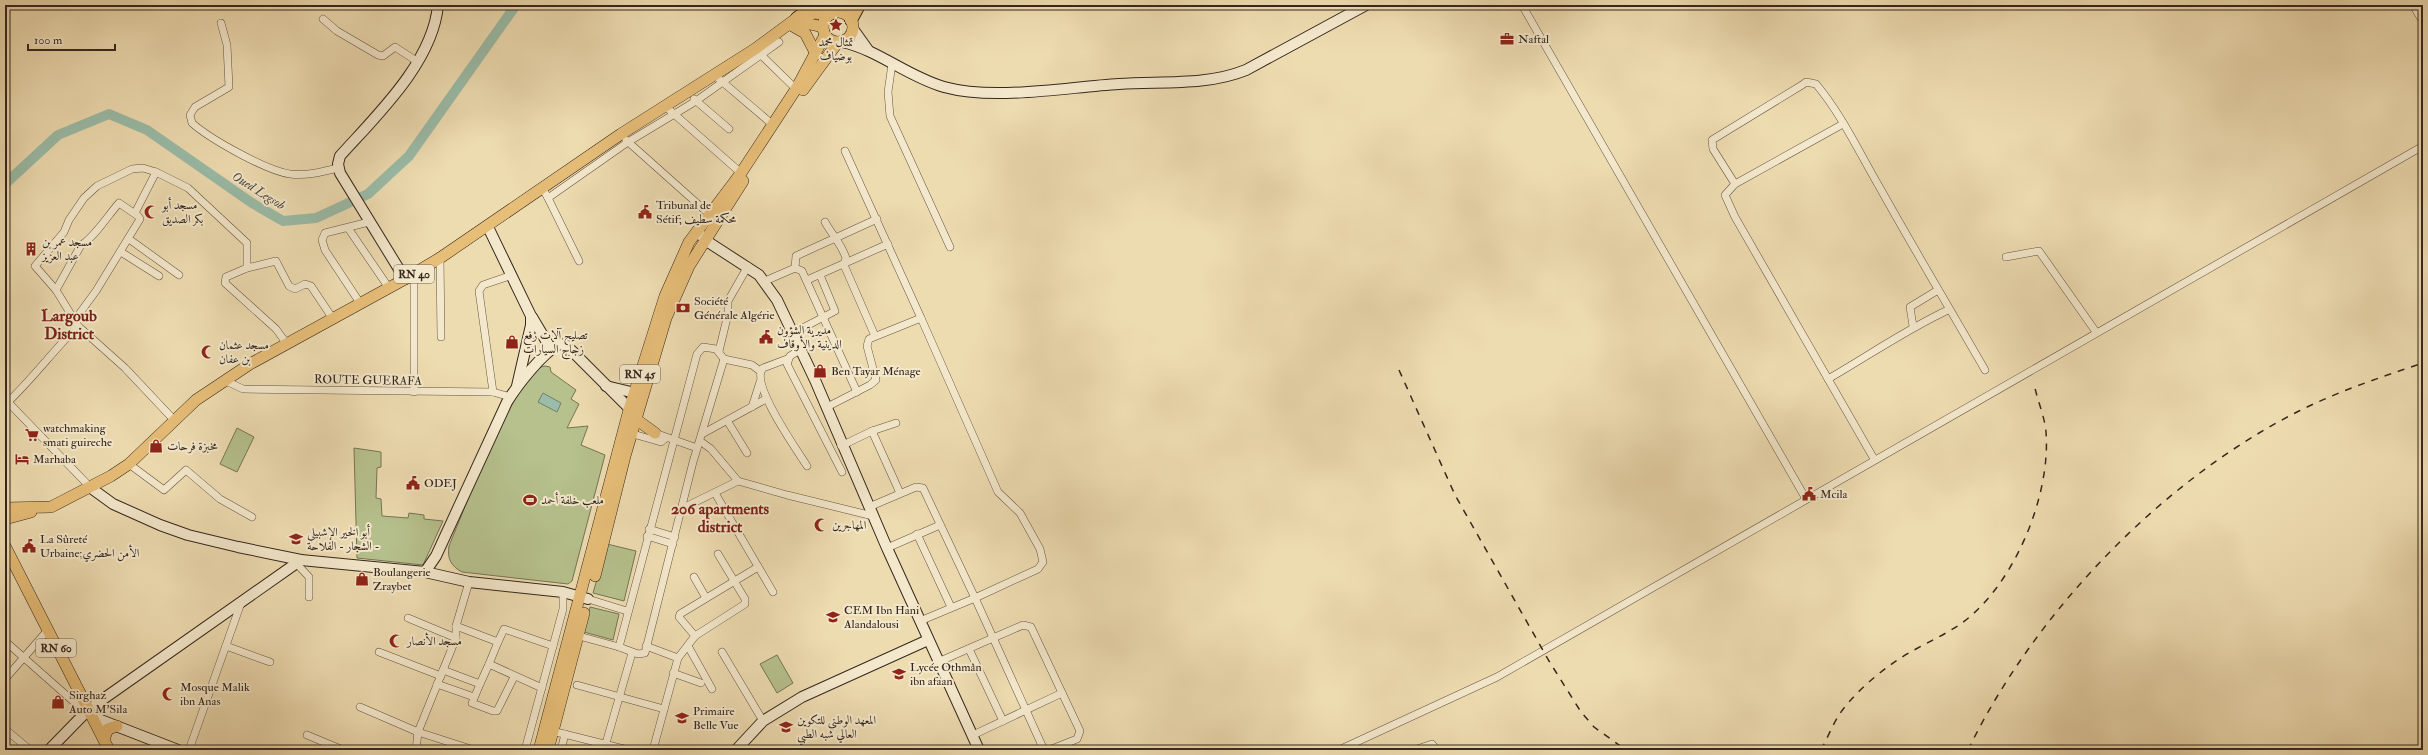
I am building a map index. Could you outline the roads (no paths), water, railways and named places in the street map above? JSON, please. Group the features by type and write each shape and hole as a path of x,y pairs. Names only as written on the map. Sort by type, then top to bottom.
{"highway":[{"name":"RN 40","path":"791,24 816,5"},
{"path":"852,25 859,5"}],"main road":[{"path":"824,31 834,11"},
{"path":"834,11 845,14 852,25 849,37 840,42 831,40 824,31 801,22 791,24 815,13 834,11"},
{"path":"791,24 805,33 816,54"},
{"name":"RN 40","path":"5,519 63,503 91,488 129,464 174,420 205,394 286,344 409,277 488,227 546,193 582,166 625,138 665,106 686,92 719,78 757,52 791,24"},
{"name":"RN 45","path":"539,750 585,598 634,421 635,393 663,303 690,242 709,214 741,173 796,89 816,54 824,31"},
{"name":"RN 45","path":"548,750 578,636 585,598 634,421 666,318 689,266 705,240 782,121 840,42"},
{"path":"634,421 655,433"},
{"name":"RN 40","path":"5,508 40,509"},
{"name":"RN 60","path":"5,546 109,750"},
{"path":"104,739 108,729 117,726"}],"street":[{"path":"414,392 409,277 369,222 338,168 340,156 384,106 418,62 429,40 438,5"},
{"path":"840,42 868,50 916,78 965,91 1012,92 1203,80 1236,74 1246,70 1366,5"},
{"path":"1522,5 1806,499"},
{"path":"2413,5 2423,22"},
{"path":"323,19 337,31 380,56 383,56 395,47 418,62"},
{"path":"221,23 227,45 229,87 195,107 190,115 192,123 245,156 274,170 289,174 306,175 338,168"},
{"path":"852,25 868,50"},
{"path":"779,42 757,52 796,89"},
{"path":"892,64 888,92 890,116 950,247"},
{"path":"709,214 625,138 673,115 696,101 719,78 772,124"},
{"path":"1735,184 1713,149 1712,140 1806,82 1816,84 1843,124 1948,310 1985,370"},
{"path":"686,92 729,129"},
{"path":"665,106 673,115 741,173"},
{"path":"1843,124 1735,184 1725,195 1727,203 1874,459"},
{"path":"1339,750 1497,678 1874,459 2423,146"},
{"path":"845,151 877,219 998,492 1020,513 1040,549 1043,562 1038,569 920,621"},
{"path":"174,420 125,368 76,324 56,290 35,266 64,232 69,220 84,198 97,186 124,171 138,168 156,172 183,184 245,239 248,247 247,268"},
{"path":"135,213 156,172"},
{"path":"546,193 579,261"},
{"path":"56,290 81,245 87,243 120,203 135,213 140,219 76,324 30,380 6,400 91,488 113,504 134,514 188,535 299,562 425,572 441,577 469,582 562,592 627,610"},
{"path":"795,268 796,256 877,219"},
{"path":"360,303 322,244 325,233 369,222"},
{"path":"825,222 836,238 846,258 844,265 875,336"},
{"path":"488,227 531,316 551,349"},
{"path":"348,228 389,288"},
{"path":"698,230 705,240 748,266 765,281 777,300 826,407 841,446 928,640 979,750"},
{"path":"129,239 179,275"},
{"path":"807,280 844,265 888,244"},
{"path":"2006,257 2039,251 2096,332"},
{"path":"120,252 159,276"},
{"path":"440,258 441,337"},
{"path":"286,344 276,329 225,283 226,277 247,268 276,261 289,286 295,289 305,284 311,286 333,319"},
{"path":"719,351 728,314 728,300 748,266"},
{"path":"765,281 795,268 801,269 824,317 856,392"},
{"path":"493,392 479,291 483,285 512,275"},
{"path":"792,333 835,311 820,275"},
{"path":"1913,326 1910,307 1938,290"},
{"path":"1828,379 1896,340 1913,326 1948,310"},
{"path":"516,388 531,325 531,316"},
{"path":"826,407 876,380 867,346 868,341 875,336 921,318"},
{"path":"425,572 436,556 496,421 510,397 516,388 551,349 559,344 566,345 606,386 634,421 661,442 670,439"},
{"path":"619,647 670,439 697,354 703,347 719,351 724,359 752,365 760,371"},
{"path":"760,371 763,368 788,359 800,350"},
{"path":"578,636 619,647 632,653 643,654 700,441 724,359"},
{"path":"788,359 790,370 842,472"},
{"path":"752,407 760,382 760,371"},
{"name":"ROUTE GUERAFA","path":"226,381 241,388 414,392 493,392 510,397"},
{"path":"760,382 766,399 807,466"},
{"path":"606,386 635,393"},
{"path":"700,441 766,399"},
{"path":"728,422 747,453"},
{"path":"841,446 872,431 896,423"},
{"path":"872,431 900,493"},
{"path":"655,433 670,439 700,441 711,449 738,481 787,495 871,512 900,493 916,487 923,488 1044,750"},
{"path":"129,464 164,490 186,470 220,499 252,517"},
{"path":"683,508 738,481"},
{"path":"715,493 773,592"},
{"path":"887,548 940,524"},
{"path":"648,532 675,537"},
{"path":"648,532 673,544"},
{"path":"917,534 951,607"},
{"path":"653,750 678,658 695,636 744,606 746,599 718,554"},
{"path":"436,556 441,577"},
{"path":"299,562 309,577 309,597"},
{"path":"49,750 89,709 299,562"},
{"path":"695,636 679,615 758,567"},
{"path":"694,577 706,598"},
{"path":"416,750 418,732 456,638 456,626 469,582"},
{"path":"525,750 563,609 562,592"},
{"path":"189,750 241,603"},
{"path":"408,618 456,638"},
{"path":"938,662 1023,625 1031,626 1080,731 1080,735 1077,739 1049,750"},
{"path":"456,626 498,642"},
{"path":"514,677 497,711 493,711 472,703 504,629 553,646"},
{"path":"5,679 47,631"},
{"path":"736,750 763,721 802,697 928,640"},
{"path":"5,641 74,702 117,726 178,750"},
{"path":"226,646 270,662"},
{"path":"646,646 678,658"},
{"path":"688,646 712,689"},
{"path":"969,649 1003,721"},
{"path":"380,652 480,684"},
{"path":"722,652 763,721"},
{"path":"604,747 632,653"},
{"path":"489,664 514,677 542,688"},
{"path":"673,673 701,683"},
{"path":"437,684 474,697"},
{"path":"577,686 664,709"},
{"path":"973,735 1062,694"},
{"path":"360,707 418,732 474,750"},
{"path":"5,729 30,750"},
{"path":"552,731 604,747 624,750"},
{"path":"561,750 565,734"},
{"path":"307,735 343,750"},
{"path":"1414,750 1432,744 1437,750"}],"waterway":[{"name":"Oued Legsob","path":"5,184 58,135 109,114 147,130 252,203 283,221 316,218 368,194 409,156 516,5"}],"railway":[{"path":"1968,750 1996,699 2029,649 2066,600 2107,555 2152,512 2199,474 2248,440 2299,411 2345,391 2423,363"},
{"path":"1399,370 1455,495 1549,661 1581,712 1594,727 1626,750"},
{"path":"1821,750 1839,715 1862,689 1898,660 1962,623 1981,607 1998,586 2013,563 2035,511 2042,484 2046,457 2046,432 2035,388"}],"place":[{"name":"تمثال محمد بوضياف","path":"836,25"},
{"name":"Naftal","path":"1507,39"},
{"name":"مسجد أبو بكر الصديق","path":"151,212"},
{"name":"Tribunal de Sétif; محكمة سطيف","path":"645,212"},
{"name":"مسجد عمر بن عبد العزيز","path":"31,249"},
{"name":"Société Générale Algérie","path":"683,308"},
{"name":"مديرية الشؤون الدينية والأوقاف","path":"766,337"},
{"name":"تصليح آلات رفع زجاج السيارات","path":"512,342"},
{"name":"مسجد عثمان بن عفان","path":"208,352"},
{"name":"Ben Tayar Ménage","path":"820,371"},
{"name":"watchmaking smati guireche","path":"32,435"},
{"name":"مخبزة فرحات","path":"156,446"},
{"name":"Marhaba","path":"22,459"},
{"name":"ODEJ","path":"413,483"},
{"name":"Mcila","path":"1809,494"},
{"name":"ملعب خلفة أحمد","path":"530,500"},
{"name":"المهاجرين","path":"821,525"},
{"name":"أبو الخير الإشبيلي الشجار - الفلاحة -","path":"296,539"},
{"name":"La Sûreté Urbaine;الأمن الحضري","path":"29,546"},
{"name":"Boulangerie Zraybet","path":"362,579"},
{"name":"CEM Ibn Hani Alandalousi","path":"833,617"},
{"name":"مسجد الأنصار","path":"396,641"},
{"name":"Lycée Othmân ibn afaan","path":"899,674"},
{"name":"Mosque Malik ibn Anas","path":"169,694"},
{"name":"Sirghaz Auto M'Sila","path":"58,702"},
{"name":"Primaire Belle Vue","path":"682,718"},
{"name":"المعهد الوطني للتكوين العالي شبه الطبي","path":"786,727"}],"district":[{"name":"Largoub District","path":"69,324"},
{"name":"206 apartments district","path":"720,517"}]}
